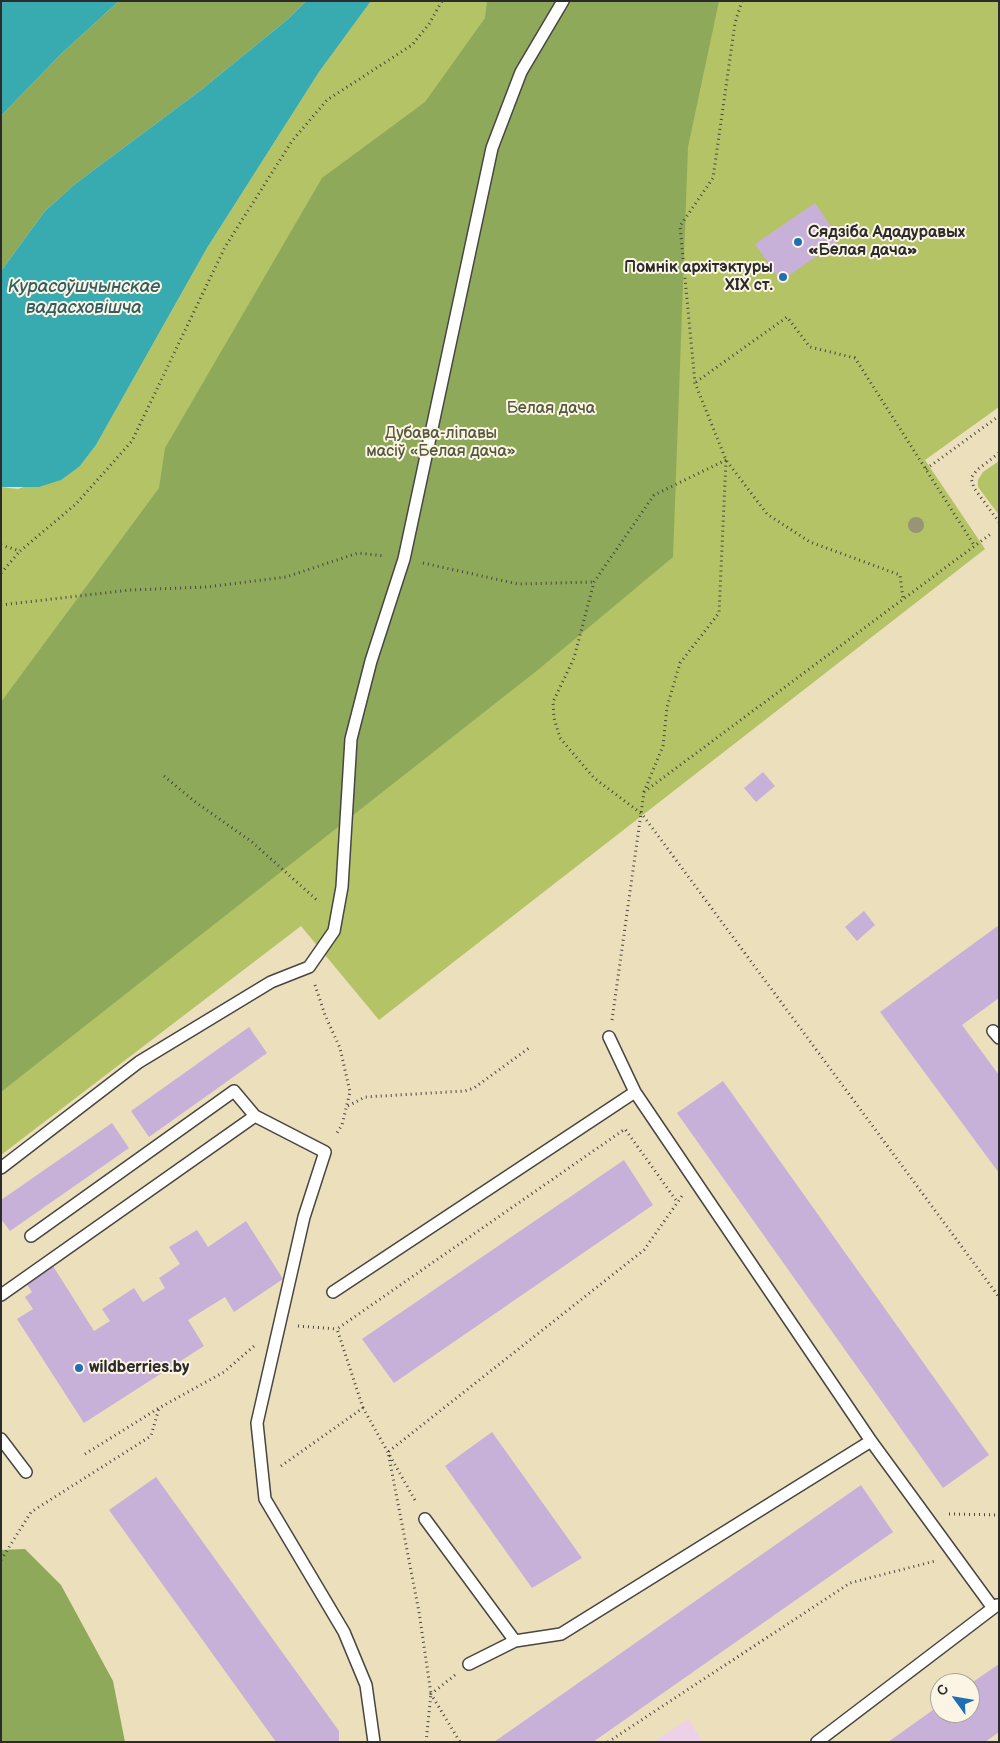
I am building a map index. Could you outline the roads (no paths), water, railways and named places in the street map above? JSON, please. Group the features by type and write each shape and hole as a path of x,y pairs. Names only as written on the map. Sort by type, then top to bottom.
{"lane":[{"path":"1,1168 139,1062 271,982 309,967 334,931 342,887 351,738 371,661 404,559 492,148 521,72 563,1"},
{"path":"609,1038 635,1092 871,1441 955,1556 996,1606 817,1742"},
{"path":"31,1236 234,1091 255,1116 325,1152 304,1217 257,1423 266,1499 344,1632 366,1685 374,1742"},
{"path":"334,1292 635,1092"},
{"path":"1,1295 255,1116"},
{"path":"1,1439 26,1472"},
{"path":"469,1664 515,1640 561,1634 871,1441"},
{"path":"425,1519 515,1640"}],"water":[{"path":"1,1 119,1 60,55 1,116"},
{"name":"Курасоўшчынскае вадасховішча","path":"306,1 371,1 319,72 207,248 96,445 80,466 61,480 39,487 1,487 1,271 45,211 75,184 201,90 288,19"}],"place":[{"name":"Сядзіба Ададуравых «Белая дача»","path":"798,242"},
{"name":"Помнік архітэктуры XIX ст.","path":"783,277"},
{"name":"wildberries.by","path":"79,1368"}],"park label":[{"name":"Белая дача","path":"551,409"},
{"name":"Дубава-ліпавы масіў «Белая дача»","path":"441,443"}]}
